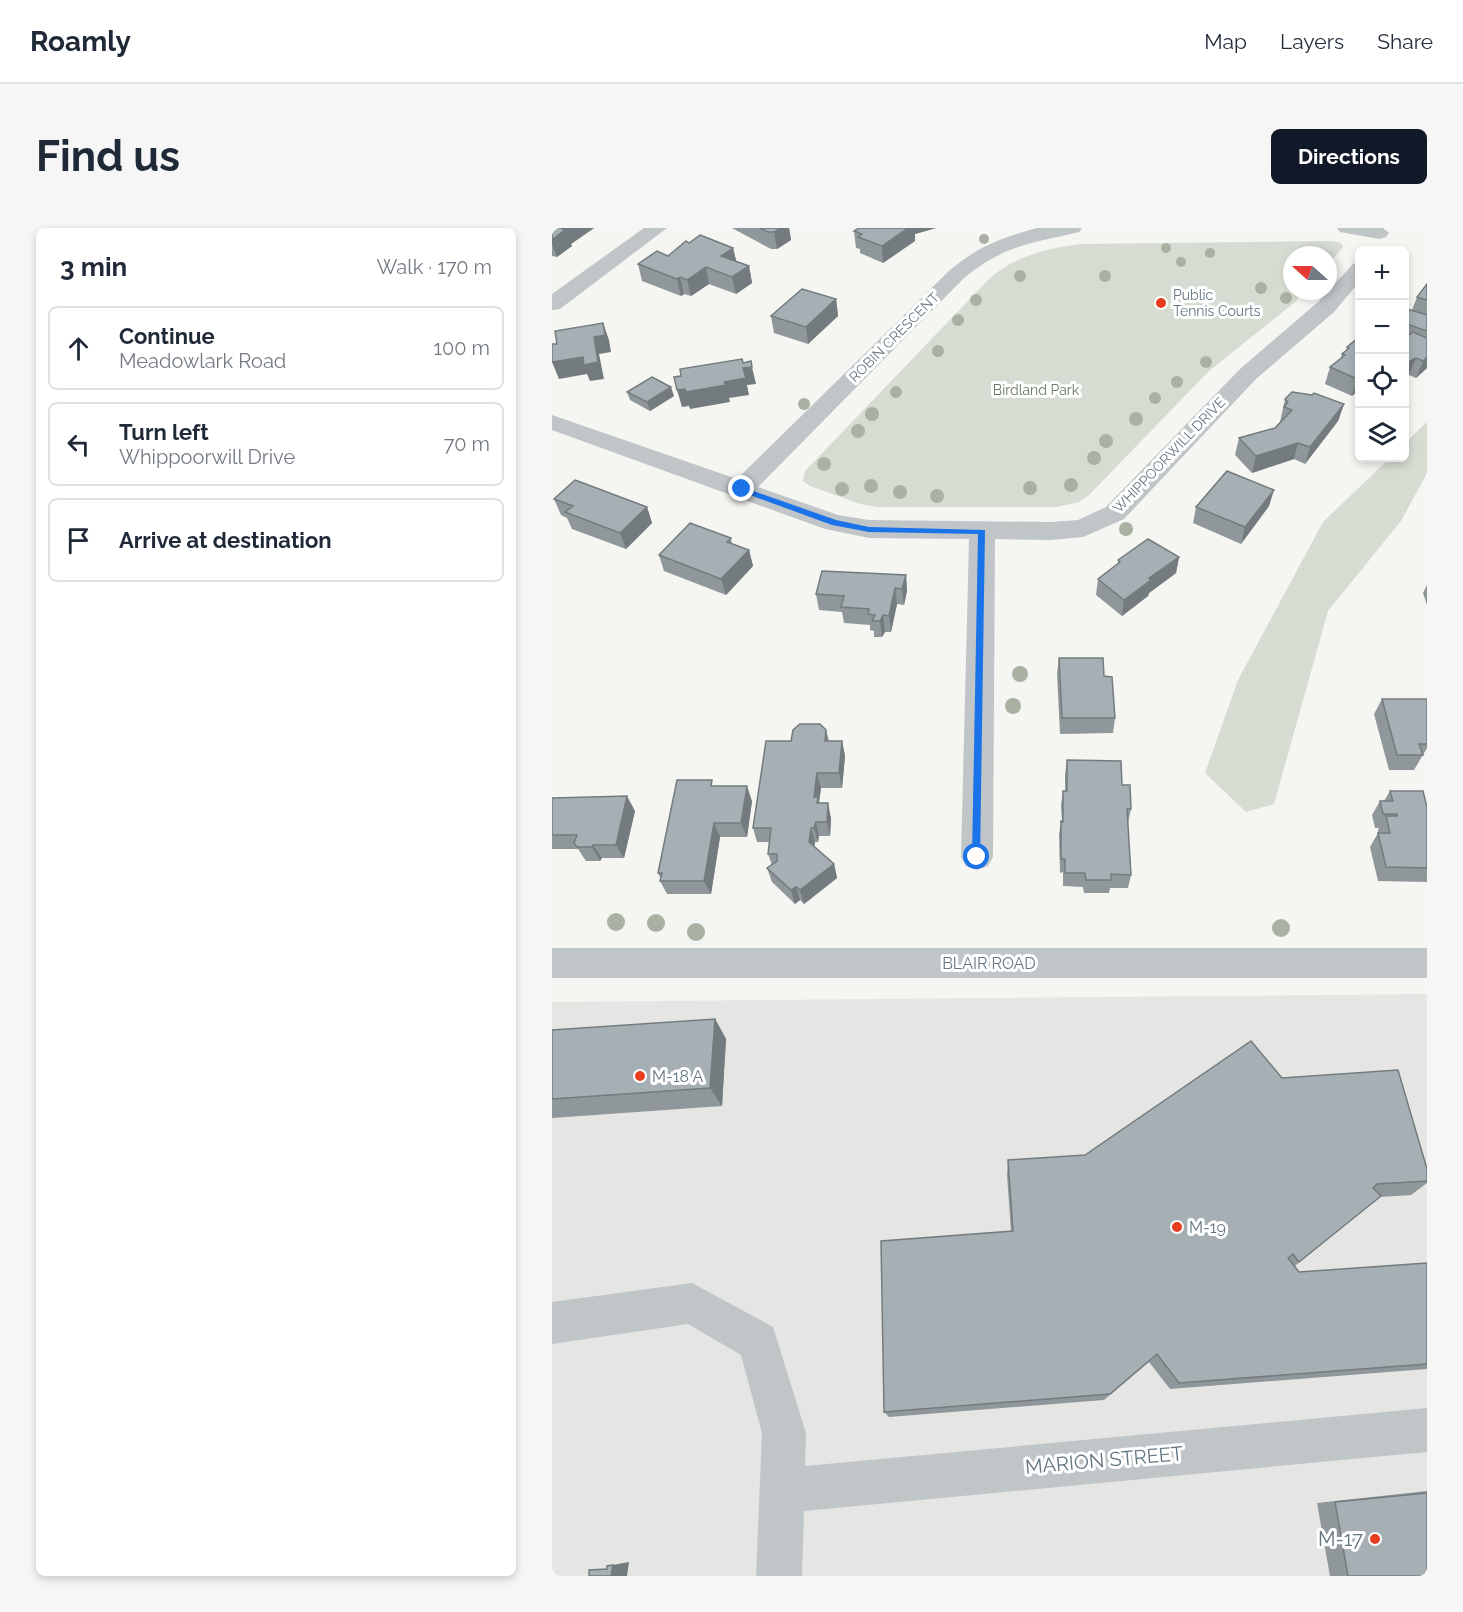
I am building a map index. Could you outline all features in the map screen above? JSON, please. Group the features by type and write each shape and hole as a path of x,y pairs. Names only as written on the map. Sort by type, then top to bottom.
{"street":[{"path":"552,304 657,228"},
{"name":"ROBIN CRESCENT","path":"742,489 957,274 979,256 1041,233 1072,228"},
{"path":"1347,228 1376,237"},
{"name":"WHIPPOORWILL DRIVE","path":"552,422 834,523 869,529 982,532 1083,528 1115,513 1248,374 1326,308 1355,273"},
{"path":"977,857 982,532"},
{"name":"BLAIR ROAD","path":"552,963 1427,963"},
{"path":"552,1323 692,1303 758,1342 784,1433 779,1576"},
{"name":"MARION STREET","path":"781,1491 1427,1430"}],"shaded area":[{"path":"1427,994 1427,1576 552,1576 552,1002"}],"green space":[{"name":"Birdland Park","path":"1332,241 1341,243 1343,247 1337,254 1337,246 1283,246 1283,300 1297,300 1209,371 1089,495 1079,502 1057,507 878,507 860,504 810,486 803,481 805,471 989,279 1010,264 1032,254 1081,244"},
{"path":"1427,422 1427,473 1401,521 1328,611 1274,804 1246,812 1205,773 1238,680 1323,522 1386,462 1409,462 1409,439"}],"building":[{"path":"552,228 564,228 566,229 552,240"},
{"path":"760,228 781,228 768,232"},
{"path":"859,228 908,228 882,246 858,237 862,234 854,231"},
{"path":"700,235 733,248 721,256 749,266 732,277 706,267 687,280 680,277 677,279 638,264 657,251 668,256 686,241 689,243"},
{"path":"1427,284 1427,300 1417,297"},
{"path":"802,289 836,299 806,327 771,316"},
{"path":"1409,310 1427,315 1427,331 1409,325"},
{"path":"603,323 605,335 594,337 598,362 584,365 583,357 552,362 552,344 557,344 555,331"},
{"path":"1413,332 1427,338 1427,357 1423,361 1416,358 1409,362 1409,335"},
{"path":"1355,340 1355,378 1330,367 1345,355 1342,354 1349,348 1347,347"},
{"path":"742,359 743,363 751,361 752,367 743,368 746,378 724,382 726,385 686,392 685,389 677,390 674,377 681,376 680,369"},
{"path":"652,377 671,387 647,402 627,392"},
{"path":"1292,392 1312,395 1314,393 1344,404 1310,447 1298,443 1256,456 1239,438 1275,428 1292,410 1284,407 1288,402 1285,399"},
{"path":"1227,471 1274,490 1245,527 1196,507"},
{"path":"575,480 647,507 620,533 565,512 573,506 554,499"},
{"path":"690,523 731,538 727,542 749,550 721,579 659,555"},
{"path":"1148,539 1179,557 1149,578 1151,580 1124,600 1098,579 1120,562 1118,560"},
{"path":"822,571 906,575 902,589 895,588 889,616 883,615 880,621 872,621 875,615 868,614 869,609 841,607 844,596 816,594"},
{"path":"1059,658 1103,658 1104,676 1112,677 1115,718 1062,718"},
{"path":"1382,699 1427,699 1427,744 1419,744 1423,755 1397,755"},
{"path":"800,724 820,724 826,730 825,741 842,741 839,773 817,773 814,797 818,797 817,803 828,803 827,822 816,822 814,828 811,828 809,842 834,864 800,890 796,887 791,890 767,868 777,861 777,854 768,854 771,828 753,828 766,741 791,741 793,730"},
{"path":"1067,760 1121,761 1122,785 1130,785 1131,809 1127,809 1131,875 1111,874 1111,880 1086,880 1085,873 1065,873 1065,859 1061,859 1061,821 1063,822 1063,791 1067,791"},
{"path":"677,780 712,780 711,786 747,786 741,823 714,823 704,881 660,881 662,873 658,873"},
{"path":"1390,791 1423,791 1427,807 1427,868 1386,867 1378,833 1390,833 1386,816 1397,816 1397,814 1383,814 1380,801 1393,801"},
{"path":"627,796 616,845 577,847 574,843 577,835 552,835 552,798"},
{"name":"M-18 A","path":"715,1019 710,1088 552,1099 552,1030"},
{"name":"M-19","path":"1251,1041 1282,1078 1398,1070 1427,1169 1427,1181 1377,1184 1373,1188 1381,1196 1299,1262 1293,1254 1288,1258 1299,1272 1427,1263 1427,1364 1179,1383 1157,1354 1110,1394 884,1412 881,1241 1013,1231 1008,1160 1085,1155"},
{"name":"M-17","path":"1427,1493 1427,1576 1348,1576 1335,1502"},
{"path":"613,1565 611,1576 589,1576 589,1570 607,1569 607,1566"}],"place":[{"name":"Public Tennis Courts","path":"1161,303"},
{"name":"M-18 A","path":"640,1076"},
{"name":"M-19","path":"1177,1227"},
{"name":"M-17","path":"1375,1539"}],"route":[{"path":"742,489 834,523 869,529 982,532 977,857"}]}
